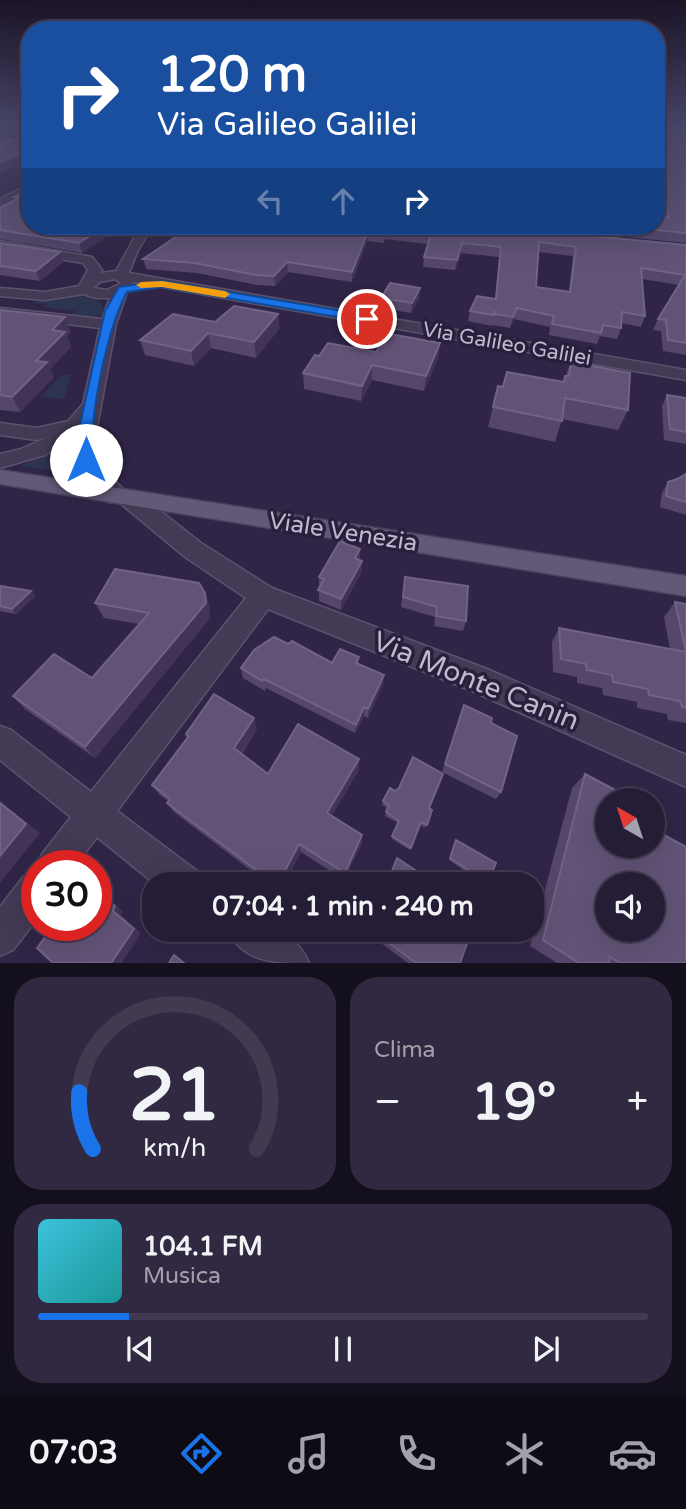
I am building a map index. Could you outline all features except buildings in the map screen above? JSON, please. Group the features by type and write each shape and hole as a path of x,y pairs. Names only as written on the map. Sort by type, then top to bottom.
{"main road":[{"name":"Viale Venezia","path":"0,477 686,586"}],"street":[{"path":"0,204 21,192"},
{"name":"Via Monte Canin","path":"141,235 132,250 109,318 87,408 84,443 86,460 95,474 192,551 263,596 477,679 686,771"},
{"path":"0,245 86,260 95,270 91,288"},
{"name":"Via Galileo Galilei","path":"91,288 122,283 162,284 686,375"},
{"path":"0,292 40,296 91,288 105,300 109,318 0,312"},
{"path":"0,429 47,433 67,427 87,408"},
{"path":"0,461 40,452 62,438 87,408"},
{"path":"66,850 263,596"},
{"path":"0,741 168,872"},
{"path":"0,937 21,909"},
{"path":"262,942 290,963"}],"shaded area":[{"path":"82,296 100,302 103,307 102,314 90,318 72,316 76,311 43,307 46,304 34,303 38,299"},
{"path":"71,375 64,399 40,397 60,376"},
{"path":"70,439 74,440 71,458 81,475 19,466 49,454"}],"slow traffic":[{"path":"141,285 162,284 225,294"}],"route":[{"path":"86,460 84,443 90,401 111,311 123,289 162,284 367,319"}]}
